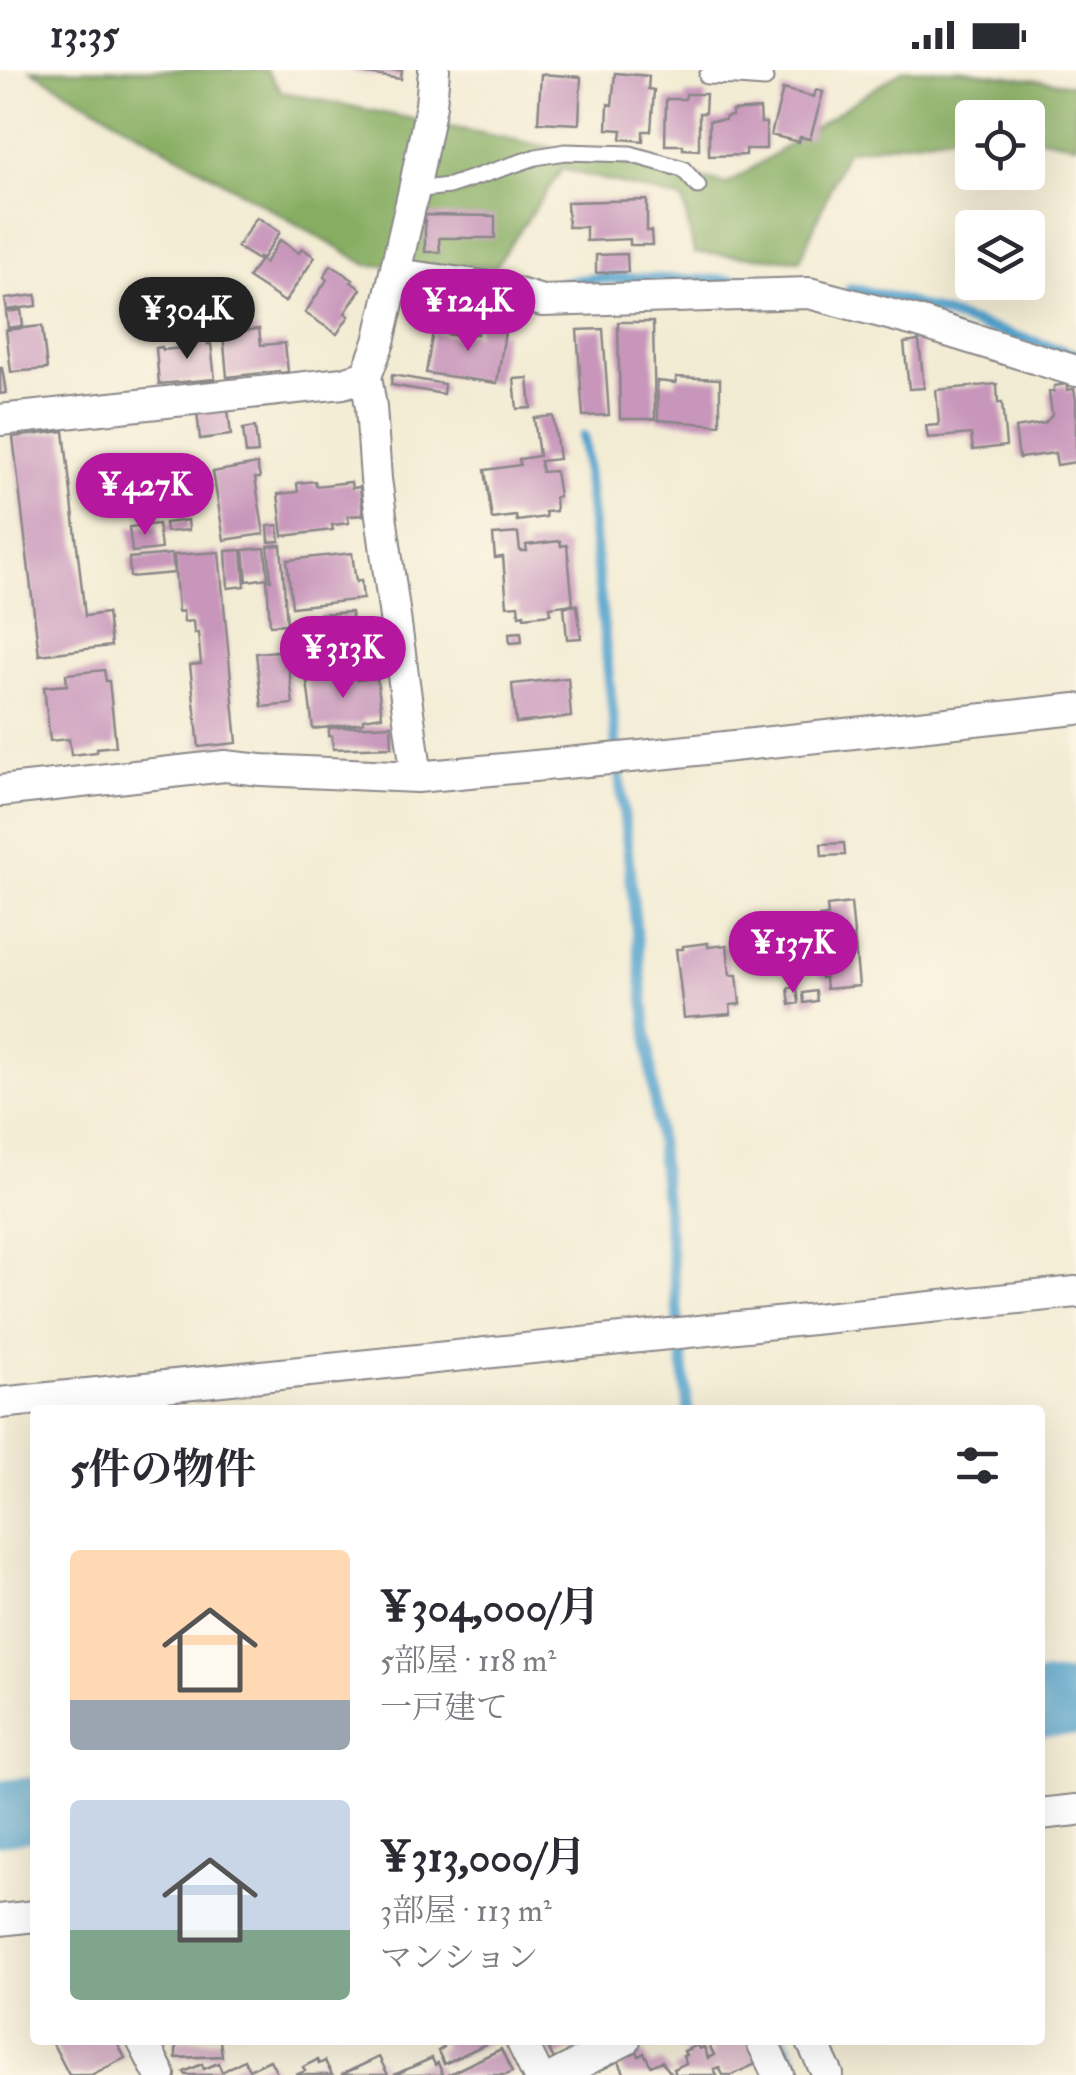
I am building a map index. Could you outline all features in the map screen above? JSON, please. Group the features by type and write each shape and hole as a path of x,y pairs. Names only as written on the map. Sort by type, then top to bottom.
{"street":[{"path":"417,777 376,479 366,376 379,342 414,190 434,70"},
{"path":"395,274 499,288 542,301 809,293 1076,371"},
{"path":"0,420 343,383 366,376"},
{"path":"0,791 225,766 417,777 1076,710"},
{"path":"0,1403 1076,1292"},
{"path":"1045,1813 1076,1810"},
{"path":"0,1920 30,1917"},
{"path":"145,2045 160,2075"},
{"path":"523,2045 538,2075"},
{"path":"557,2075 615,2045"},
{"path":"763,2045 778,2075"},
{"path":"813,2045 828,2075"}],"lane":[{"path":"707,76 737,73 765,79"},
{"path":"414,190 449,186 536,157 565,152 630,154 683,170 698,186"}],"green space":[{"path":"31,70 266,70 282,92 728,184 903,70 961,70 1076,85 1076,144 1045,139 1045,100 955,100 955,135 846,151 800,260 694,253 683,200 562,169 495,267 367,265"}],"building":[{"path":"353,70 402,70 401,79"},
{"path":"615,73 649,76 648,89 654,90 651,131 643,131 643,141 621,139 622,130 607,129"},
{"path":"541,74 581,77 579,124 538,122"},
{"path":"783,89 814,97 816,90 823,92 810,139 800,137 799,142 771,135"},
{"path":"686,94 706,94 705,113 699,113 699,150 665,145 666,99 685,99"},
{"path":"760,109 761,123 766,123 766,149 746,149 746,155 709,156 709,121 725,120 732,116 732,111"},
{"path":"647,200 647,231 651,231 652,245 630,245 630,239 586,241 586,227 568,227 567,202"},
{"path":"425,215 495,216 495,238 439,238 440,252 425,252"},
{"path":"257,217 280,232 258,260 237,247"},
{"path":"280,240 299,253 302,248 315,257 285,302 248,278 260,260 265,263"},
{"path":"627,254 628,272 596,273 596,255"},
{"path":"331,265 361,289 337,334 305,313 327,280 324,277"},
{"path":"36,295 37,306 7,310 5,299"},
{"path":"21,310 23,326 8,328 6,312"},
{"path":"479,319 500,323 499,332 505,332 497,383 426,373 433,332 477,334"},
{"path":"618,322 653,322 655,419 620,419"},
{"path":"42,326 47,369 11,372 6,330"},
{"path":"259,329 261,345 285,343 288,372 227,377 223,333"},
{"path":"603,329 609,415 583,416 577,330"},
{"path":"207,333 215,379 159,384 156,348 192,347 191,335"},
{"path":"919,341 924,388 909,389 904,343"},
{"path":"0,368 6,393 0,394"},
{"path":"392,375 444,384 443,394 391,385"},
{"path":"676,377 720,379 720,425 658,420 657,381 676,383"},
{"path":"528,378 531,408 517,409 514,379"},
{"path":"997,384 1006,446 973,450 971,434 928,438 926,426 939,425 936,390"},
{"path":"1067,384 1067,390 1074,389 1076,400 1076,462 1057,465 1055,453 1019,458 1015,428 1045,423 1052,415 1049,392 1054,391 1054,386"},
{"path":"228,409 231,435 200,439 197,412"},
{"path":"553,416 559,459 540,461 542,472 555,471 559,496 555,497 556,511 545,512 546,517 517,521 516,516 492,519 485,470 520,465 519,459 539,456 534,418"},
{"path":"255,427 258,453 246,454 243,429"},
{"path":"64,431 85,616 107,613 111,646 39,655 13,437"},
{"path":"257,464 260,478 255,478 264,534 224,540 213,472"},
{"path":"315,481 316,486 351,482 352,488 360,487 363,515 348,516 349,523 332,525 333,530 283,536 278,494 298,492 297,483"},
{"path":"188,520 189,530 166,532 165,523"},
{"path":"158,524 161,549 132,552 129,527"},
{"path":"278,525 280,541 269,542 268,526"},
{"path":"518,533 520,551 527,551 526,545 560,541 561,546 567,545 573,604 550,607 551,614 524,617 519,615 518,605 507,606 503,557 495,558 493,535"},
{"path":"281,545 287,624 270,625 268,546"},
{"path":"265,548 268,578 247,581 244,550"},
{"path":"242,550 245,586 228,588 226,551"},
{"path":"219,552 237,743 199,747 190,665 201,664 198,633 194,633 193,621 184,622 183,611 178,612 174,555"},
{"path":"352,553 363,599 292,607 287,560"},
{"path":"172,554 174,573 130,577 129,558"},
{"path":"577,605 581,638 567,639 564,607"},
{"path":"351,612 354,646 294,650 292,621 321,620 320,614"},
{"path":"521,632 522,642 510,643 509,633"},
{"path":"287,650 293,704 262,707 256,653"},
{"path":"104,670 109,681 116,746 71,755 69,739 50,741 44,687 67,685 66,674"},
{"path":"356,675 357,680 377,678 382,716 363,719 363,723 313,729 307,681"},
{"path":"568,678 571,717 516,723 512,684"},
{"path":"391,725 392,747 333,749 329,736 329,728"},
{"path":"844,843 845,855 822,856 821,844"},
{"path":"851,903 859,986 826,989 825,978 821,978 819,957 824,957 823,947 819,948 819,917 828,916 827,906"},
{"path":"708,943 708,947 727,945 730,975 737,975 740,1004 730,1005 731,1014 684,1018 676,949"},
{"path":"797,987 799,1003 790,1005 788,988"},
{"path":"816,991 817,1001 804,1003 803,993"},
{"path":"54,2045 118,2045 125,2058 91,2075 69,2075"},
{"path":"176,2045 221,2045 222,2056 176,2058"},
{"path":"484,2045 444,2064 438,2051 444,2047"},
{"path":"547,2045 581,2045 554,2059"},
{"path":"697,2045 699,2049 704,2047 708,2058 714,2055 709,2045 750,2045 758,2063 732,2075 723,2075 719,2067 714,2069 717,2075 675,2075 673,2069 686,2063 684,2051"},
{"path":"501,2049 512,2072 506,2075 447,2075"},
{"path":"637,2051 639,2056 644,2053 651,2066 662,2061 672,2075 625,2075 618,2060"},
{"path":"379,2057 388,2075 341,2075"},
{"path":"432,2058 443,2075 394,2075"},
{"path":"244,2060 249,2070 270,2060 278,2075 184,2072 202,2064 204,2069 218,2063 222,2072"},
{"path":"317,2060 319,2064 325,2061 332,2075 296,2075 305,2071 303,2067"}],"waterway":[{"path":"561,283 599,278 752,281"},
{"path":"850,289 889,297 1076,355"},
{"path":"583,437 687,1405"},
{"path":"1045,1705 1076,1703"},
{"path":"0,1813 30,1810"},
{"path":"786,2045 801,2075"}]}
